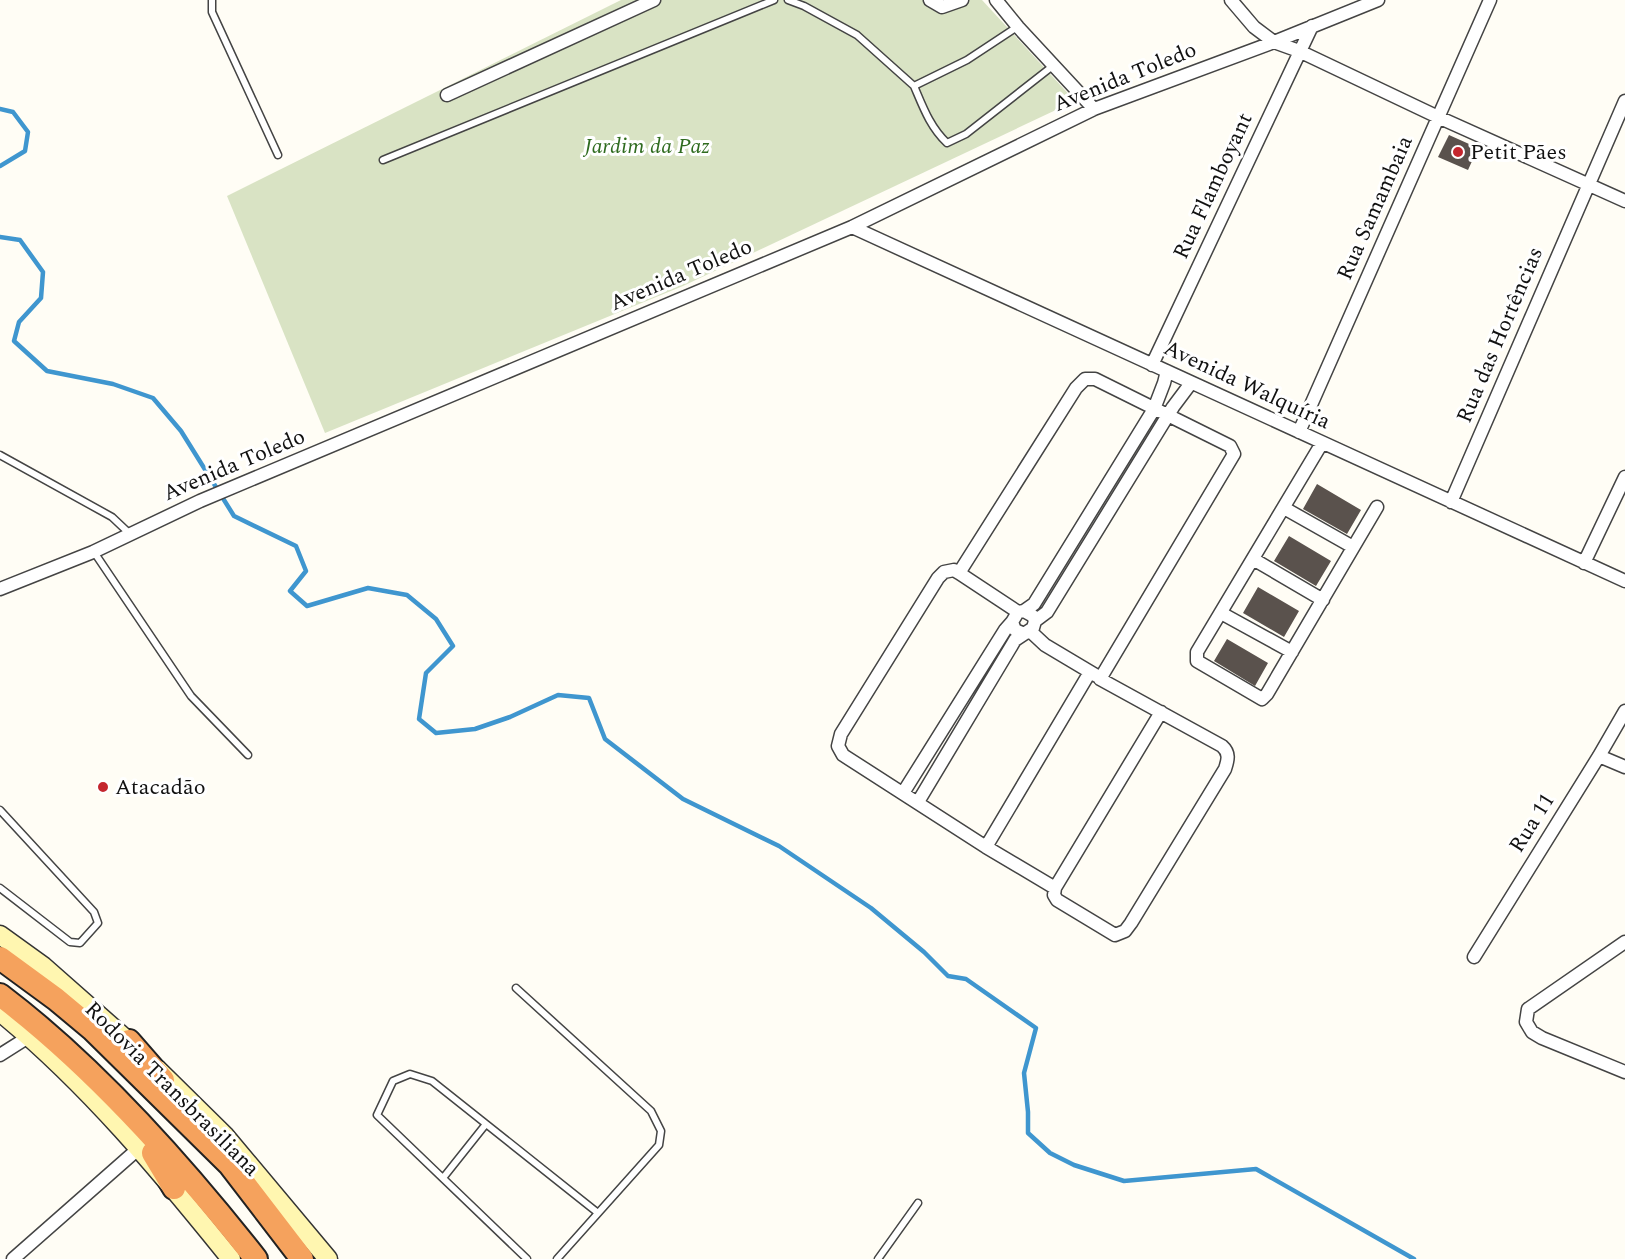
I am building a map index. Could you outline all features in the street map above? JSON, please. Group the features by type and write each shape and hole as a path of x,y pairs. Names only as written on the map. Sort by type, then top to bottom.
{"highway":[{"name":"Rodovia Transbrasiliana","path":"0,958 92,1029 230,1165 302,1259"},
{"name":"Rodovia Transbrasiliana","path":"0,995 29,1026 121,1103 183,1171 256,1259"},
{"path":"29,1026 118,1110 155,1155 174,1188"},
{"path":"129,1041 154,1071 202,1119 230,1165"}],"main road":[{"name":"Rodovia Transbrasiliana","path":"0,934 43,966 129,1041 225,1136 328,1259"},
{"name":"Rodovia Transbrasiliana","path":"0,1012 29,1026 174,1188 231,1259"}],"street":[{"path":"447,95 654,0"},
{"path":"930,0 942,7 962,0"},
{"path":"996,0 1094,109"},
{"path":"1231,0 1254,27 1274,42 1299,51 1438,117 1625,201"},
{"name":"Avenida Toledo","path":"0,589 93,552 200,501 852,227 1094,109 1274,42 1378,0"},
{"name":"Rua Samambaia","path":"1299,432 1490,0"},
{"name":"Rua Flamboyant","path":"1152,365 1312,26"},
{"name":"Rua das Hortências","path":"1451,502 1625,101"},
{"name":"Avenida Walquíria","path":"852,227 1625,580"},
{"path":"903,793 1005,630 1018,615 1034,604 1154,409 1167,371"},
{"path":"959,573 1076,388 1085,379 1095,379 1230,446 1234,454 986,847"},
{"path":"918,802 1015,640 1047,612 1167,416 1191,383"},
{"path":"1322,443 1197,652 1197,662 1262,699 1377,507"},
{"path":"1584,563 1625,477"},
{"path":"1284,508 1353,547"},
{"path":"1253,559 1323,600"},
{"path":"1029,628 1033,616 1018,615 954,570 944,573 938,578 838,740 838,746 843,755 986,847 1055,888"},
{"path":"1221,613 1292,652"},
{"path":"1018,615 1015,630 1029,628"},
{"path":"1029,628 1045,645 1227,750 1225,770 1125,932 1115,935 1057,900 1054,896 1055,888 1161,712"},
{"name":"Rua 11","path":"1474,957 1625,711"},
{"path":"1599,756 1625,767"},
{"path":"1625,942 1528,1009 1526,1022 1532,1032 1537,1035 1572,1052 1625,1072"},
{"path":"0,1055 29,1026"},
{"path":"12,1259 138,1149"}],"lane":[{"path":"212,0 212,12 278,155"},
{"path":"383,160 774,0"},
{"path":"788,0 804,6 857,35 914,87 927,117 938,135 947,143 966,134 1054,65"},
{"path":"914,87 967,60 1018,27"},
{"path":"0,455 112,517 130,534"},
{"path":"93,552 191,696 248,755"},
{"path":"0,810 94,912 98,923 80,943 70,942 0,888"},
{"path":"516,988 651,1111 661,1131 659,1145 557,1259"},
{"path":"527,1259 377,1115 393,1081 410,1074 432,1081 598,1213"},
{"path":"443,1178 486,1124"},
{"path":"878,1259 918,1203"}],"green space":[{"name":"Jardim da Paz","path":"621,0 982,0 1075,101 683,286 325,433 227,196"}],"building":[{"name":"Petit Pães","path":"1449,135 1478,148 1468,170 1438,157"},
{"path":"1317,484 1361,510 1347,534 1303,509"},
{"path":"1289,536 1331,561 1316,586 1274,561"},
{"path":"1258,587 1299,611 1284,637 1243,613"},
{"path":"1227,639 1268,663 1255,686 1214,661"}],"waterway":[{"path":"0,109 13,112 28,132 25,151 0,166"},
{"path":"0,237 20,240 43,272 41,298 19,322 14,341 47,371 113,384 153,398 181,431 234,516 296,546 306,571 290,591 307,606 368,588 407,595 436,619 453,646 426,673 419,719 436,733 475,729 510,717 558,695 589,698 605,739 683,799 779,846 871,908 924,952 948,976 966,979 1036,1028 1024,1073 1028,1133 1050,1153 1074,1165 1124,1181 1256,1169 1414,1259"}],"place":[{"name":"Petit Pães","path":"1458,152"},
{"name":"Atacadão","path":"103,787"}]}
